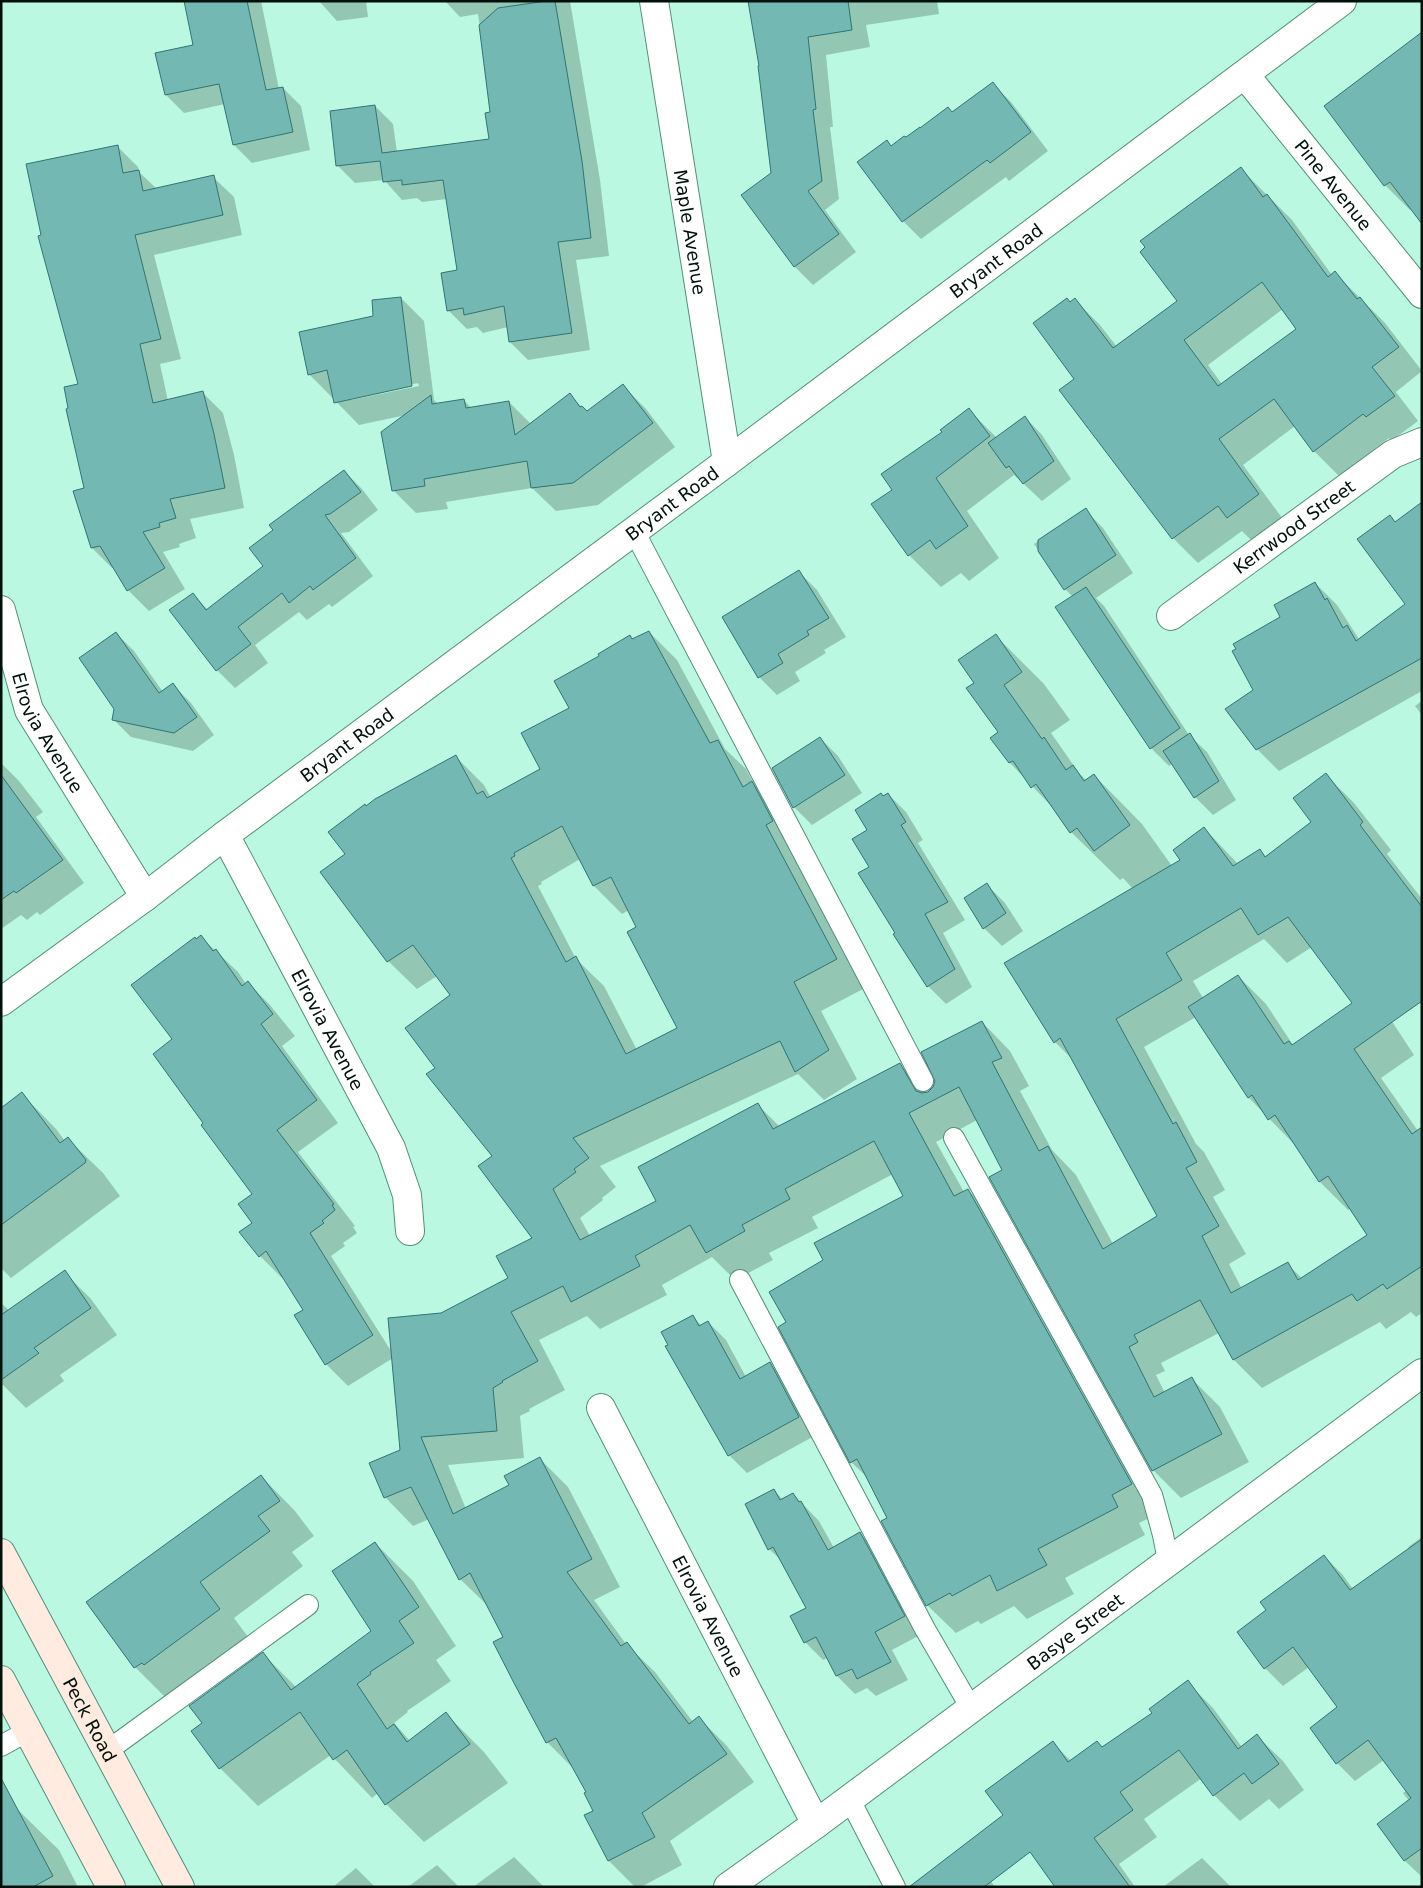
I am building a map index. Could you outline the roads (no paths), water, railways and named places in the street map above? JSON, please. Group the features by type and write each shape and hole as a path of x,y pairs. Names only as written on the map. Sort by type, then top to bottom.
{"main road":[{"name":"Peck Road","path":"1,1553 180,1887"},
{"path":"1,1680 111,1887"}],"street":[{"name":"Maple Avenue","path":"654,1 727,462"},
{"name":"Bryant Road","path":"4,995 145,897 225,835 1342,1"},
{"name":"Pine Avenue","path":"1245,75 1422,294"},
{"name":"Kerrwood Street","path":"1171,616 1393,454 1422,442"},
{"name":"Elrovia Avenue","path":"1,610 29,710 145,897"},
{"name":"Elrovia Avenue","path":"225,835 391,1148 407,1195 410,1231"},
{"name":"Basye Street","path":"728,1887 816,1824 1422,1374"},
{"name":"Elrovia Avenue","path":"602,1408 816,1824"}],"lane":[{"path":"634,531 923,1081"},
{"path":"954,1138 1152,1495 1168,1561"},
{"path":"740,1280 925,1629 971,1708"},
{"path":"107,1751 308,1605"},
{"path":"1,1746 28,1731"},
{"path":"850,1798 895,1887"}]}
